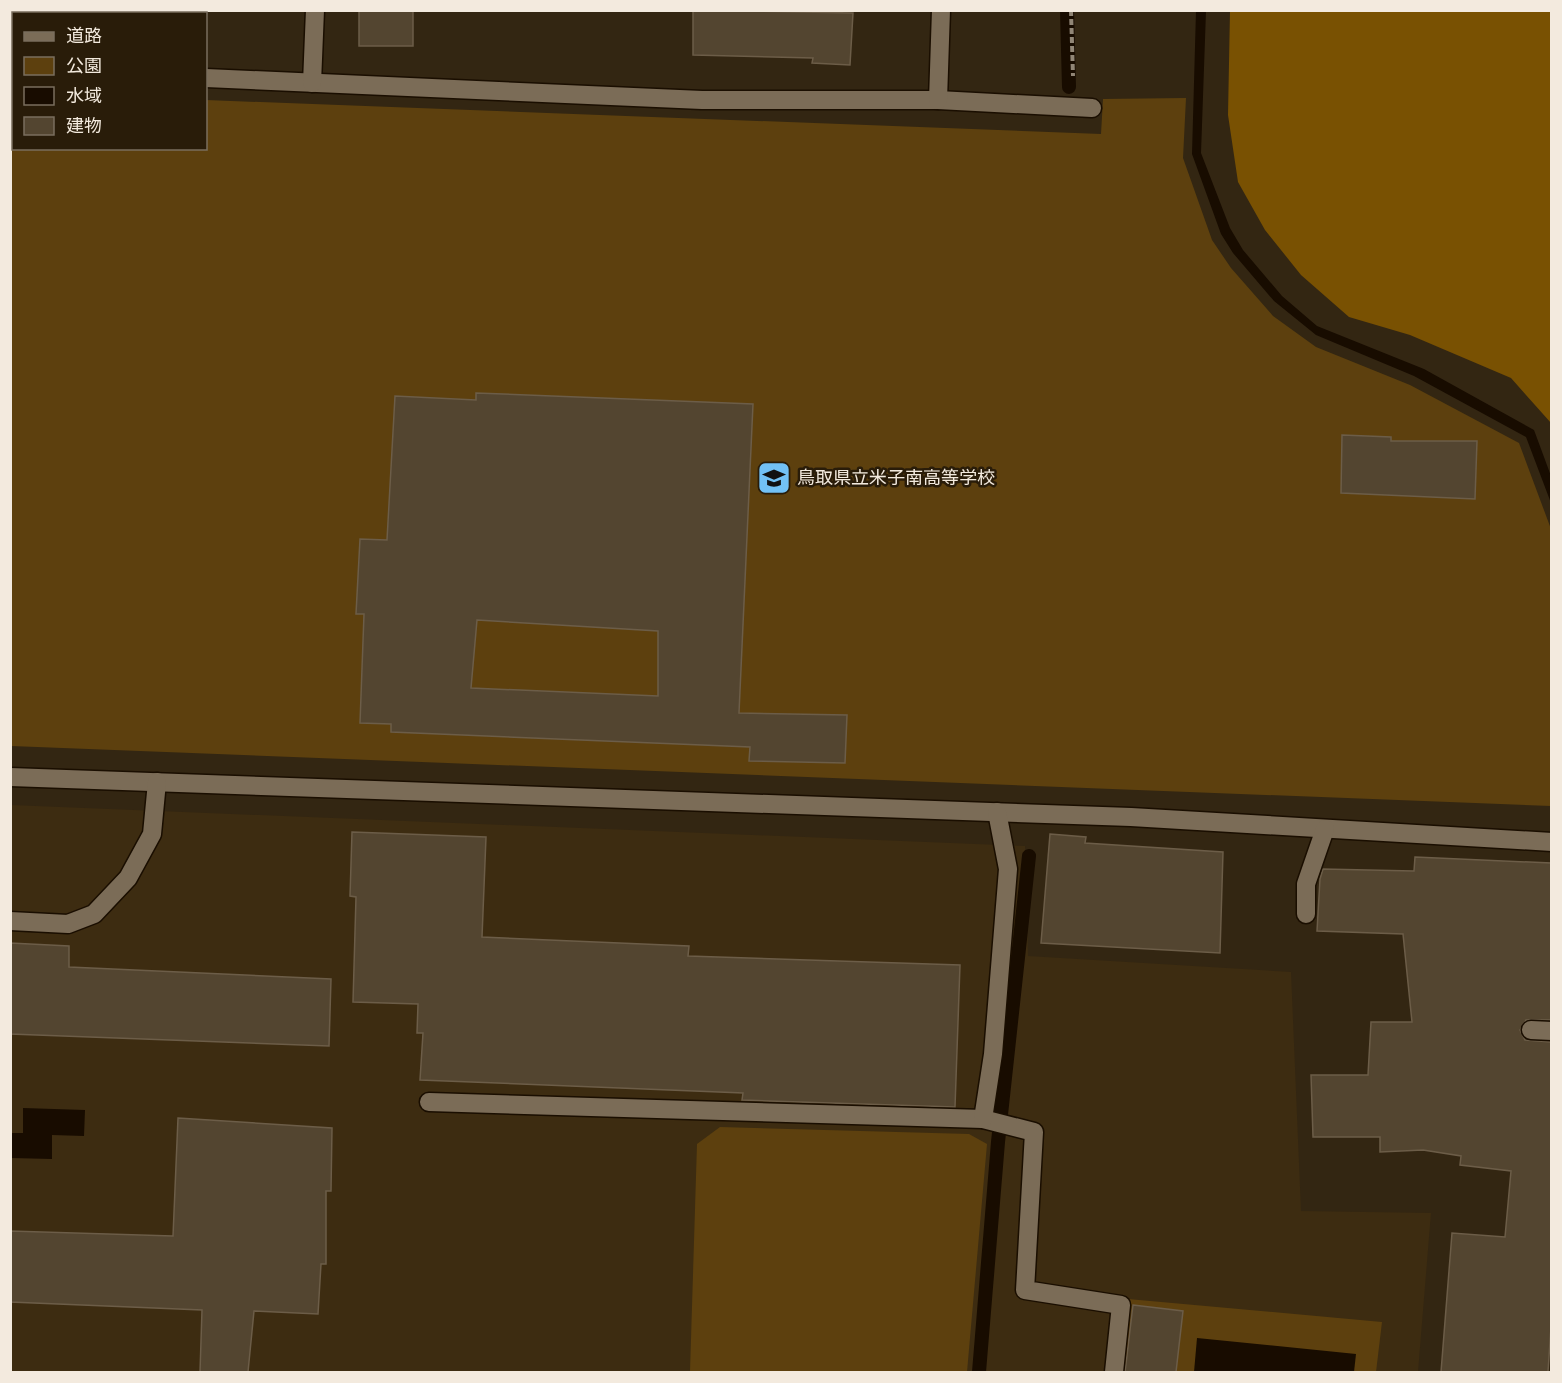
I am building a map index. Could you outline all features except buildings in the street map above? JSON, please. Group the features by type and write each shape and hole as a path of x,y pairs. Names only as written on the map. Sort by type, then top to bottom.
{"street":[{"path":"312,83 315,10"},
{"path":"938,100 941,10"},
{"path":"207,78 702,100 938,100 1092,108"},
{"path":"10,777 1131,817 1551,842"},
{"path":"10,921 68,924 94,914 128,878 152,834 157,782"},
{"path":"983,1119 993,1054 1008,869 997,812"},
{"path":"1306,914 1306,884 1325,829"},
{"path":"1531,1030 1551,1031"},
{"path":"429,1102 983,1119 1034,1132 1025,1290 1121,1305 1114,1372"}],"path":[{"path":"1071,10 1074,107"}],"shaded area":[{"path":"1230,11 1551,11 1551,423 1511,378 1410,335 1349,317 1301,275 1265,230 1238,182 1228,115"},
{"path":"11,805 1025,846 1028,956 1291,972 1301,1211 1431,1213 1418,1372 11,1372"}],"green space":[{"name":"鳥取県立米子南高等学校","path":"10,93 12,93 12,150 207,150 207,100 1101,134 1103,99 1186,98 1183,158 1212,240 1231,268 1273,316 1316,347 1410,385 1519,443 1551,529 1551,806 11,746"},
{"path":"720,1127 969,1134 987,1144 967,1372 690,1372 697,1144"},
{"path":"1128,1299 1382,1322 1376,1372 1121,1372"}],"water":[{"path":"1196,11 1206,11 1201,153 1230,228 1243,250 1282,296 1317,326 1424,369 1534,430 1551,476 1551,503 1526,437 1414,376 1316,335 1274,301 1233,253 1221,234 1192,154"},
{"path":"23,1108 85,1110 84,1136 52,1135 52,1159 11,1158 11,1133 23,1133"},
{"path":"1197,1338 1356,1354 1354,1372 1194,1372"}],"waterway":[{"path":"1067,10 1069,87"},
{"path":"979,1372 998,1142 1029,856"}],"place":[{"name":"鳥取県立米子南高等学校","path":"774,478"}]}
